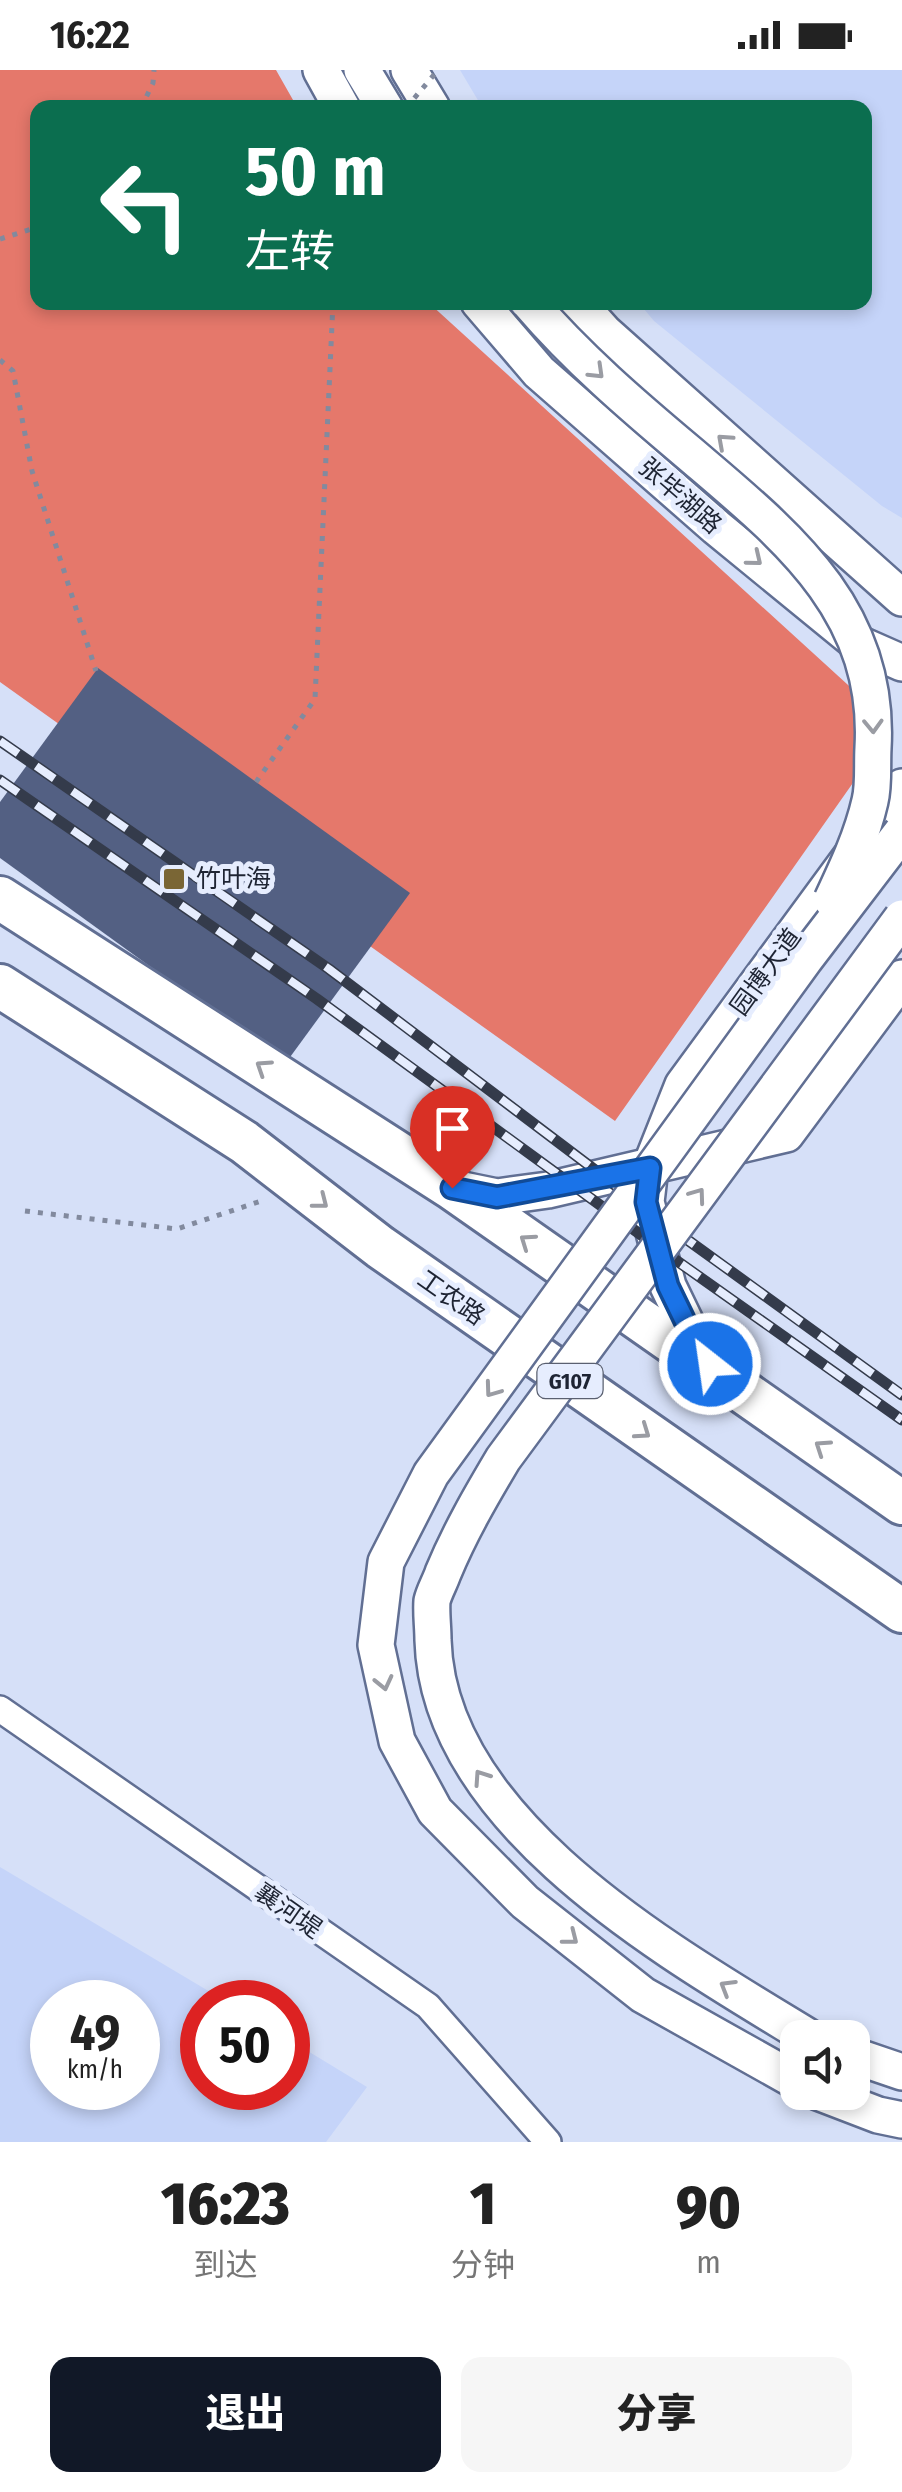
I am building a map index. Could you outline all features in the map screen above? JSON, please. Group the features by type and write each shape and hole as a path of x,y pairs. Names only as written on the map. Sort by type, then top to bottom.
{"highway":[{"path":"0,898 452,1188 902,1502"},
{"name":"工农路","path":"0,986 244,1142 412,1270 902,1611"}],"main road":[{"path":"321,70 338,100"},
{"path":"362,70 380,100"},
{"path":"409,70 427,100"},
{"name":"张毕湖路","path":"486,310 540,372 716,527 859,644 902,663"},
{"path":"537,310 606,381 769,521 812,565 845,615 868,672 875,724 871,798 854,852 806,959"},
{"path":"584,310 604,332 902,598"},
{"name":"园博大道","path":"650,1168 683,1085 902,787"},
{"path":"780,2072 643,1995 525,1902 436,1810 397,1741 376,1645 386,1562 431,1474 902,832"},
{"path":"781,2020 674,1955 556,1863 494,1796 456,1739 434,1669 432,1600 461,1529 503,1459 902,918"},
{"path":"452,1188 497,1197 650,1168 786,1134 902,978"},
{"path":"650,1168 646,1202 668,1286 698,1348 722,1380"},
{"path":"870,2061 902,2072"},
{"path":"865,2110 902,2120"}],"street":[{"name":"襄河堤","path":"0,1710 428,2006 548,2142"}],"path":[{"path":"145,100 154,82 154,70"},
{"path":"413,100 438,70"},
{"path":"0,239 30,230"},
{"path":"256,782 315,699 333,310"},
{"path":"0,360 13,372 32,471 96,671"},
{"path":"25,1211 177,1229 303,1188"}],"shaded area":[{"path":"0,70 276,70 293,100 30,100 30,310 437,310 893,726 615,1121 0,682"},
{"path":"460,70 902,70 902,518 882,506 645,310 872,310 872,100 478,100"},
{"path":"0,1867 190,1980 180,1980 180,2110 310,2110 310,2052 367,2087 326,2142 0,2142"}],"building":[{"path":"98,668 410,893 285,1064 0,858 0,802"}],"railway":[{"path":"0,741 329,969 689,1241 902,1395"},
{"path":"0,780 317,999 902,1420"}],"place":[{"name":"竹叶海","path":"174,879"}],"route":[{"path":"452,1188 497,1197 650,1168 646,1202 668,1286 710,1364"}]}
